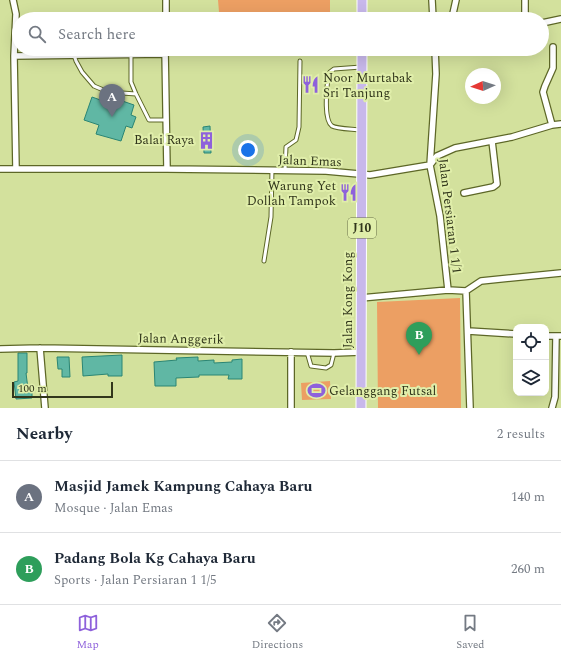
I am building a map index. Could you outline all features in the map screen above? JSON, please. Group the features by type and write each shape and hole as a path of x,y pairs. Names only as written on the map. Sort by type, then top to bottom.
{"main road":[{"path":"362,0 362,12"},
{"name":"Jalan Kong Kong","path":"361,408 362,56"}],"street":[{"path":"13,0 16,12"},
{"path":"166,0 166,12"},
{"path":"432,0 433,12"},
{"path":"453,12 456,0"},
{"path":"525,0 525,12"},
{"path":"549,22 561,19"},
{"path":"552,125 543,92 553,68 553,47"},
{"path":"14,56 16,169"},
{"path":"165,56 167,169"},
{"name":"Jalan Persiaran 1 1/1","path":"435,56 436,74 430,165 440,216 448,290"},
{"path":"430,165 436,156 455,148 512,137 552,125 561,124"},
{"path":"464,193 493,187 497,184 492,141"},
{"name":"Jalan Emas","path":"0,169 285,170 326,171 370,175 430,165"},
{"path":"361,298 448,290 466,290 481,281 561,273"},
{"path":"466,290 470,408"},
{"path":"468,331 513,334"},
{"path":"552,408 558,397 559,336"},
{"path":"40,348 45,408"},
{"name":"Jalan Anggerik","path":"0,349 40,348 334,353 361,352"},
{"path":"291,352 291,408"}],"lane":[{"path":"74,56 82,72 94,86 108,92 136,94"},
{"path":"131,56 131,82 149,120 166,120"},
{"path":"285,170 286,147 296,140 299,127 300,61"},
{"path":"362,67 334,69 330,72 328,77 326,114 333,127 362,130"},
{"path":"264,261 271,217 272,170"},
{"path":"307,352 311,366 326,368 331,365 334,353"}],"shaded area":[{"path":"218,0 330,0 330,12 219,12"},
{"path":"460,298 461,408 378,408 377,302"},
{"name":"Gelanggang Futsal","path":"330,381 331,399 302,400 301,383"}],"building":[{"path":"108,96 134,105 131,115 136,117 132,128 126,126 121,141 96,134 99,125 84,120 92,97 106,102"},
{"name":"Balai Raya","path":"210,126 211,153 204,153 203,127"},
{"path":"18,353 27,353 26,373 28,389 32,389 32,398 16,399 14,382 18,381"},
{"path":"122,355 122,376 108,376 108,374 83,376 82,357"},
{"path":"57,357 69,357 70,377 62,377 62,369 58,369"},
{"path":"198,357 198,361 214,360 214,363 232,362 232,360 242,359 242,379 228,379 229,375 199,375 199,377 176,378 176,386 155,386 154,362 177,360 176,358"}],"place":[{"name":"Noor Murtabak Sri Tanjung","path":"310,85"},
{"name":"Masjid Jamek Kampung Cahaya Baru","path":"112,117"},
{"name":"Balai Raya","path":"207,140"},
{"name":"Warung Yet Dollah Tampok","path":"349,193"},
{"name":"Padang Bola Kg Cahaya Baru","path":"419,355"},
{"name":"Gelanggang Futsal","path":"316,391"}]}
